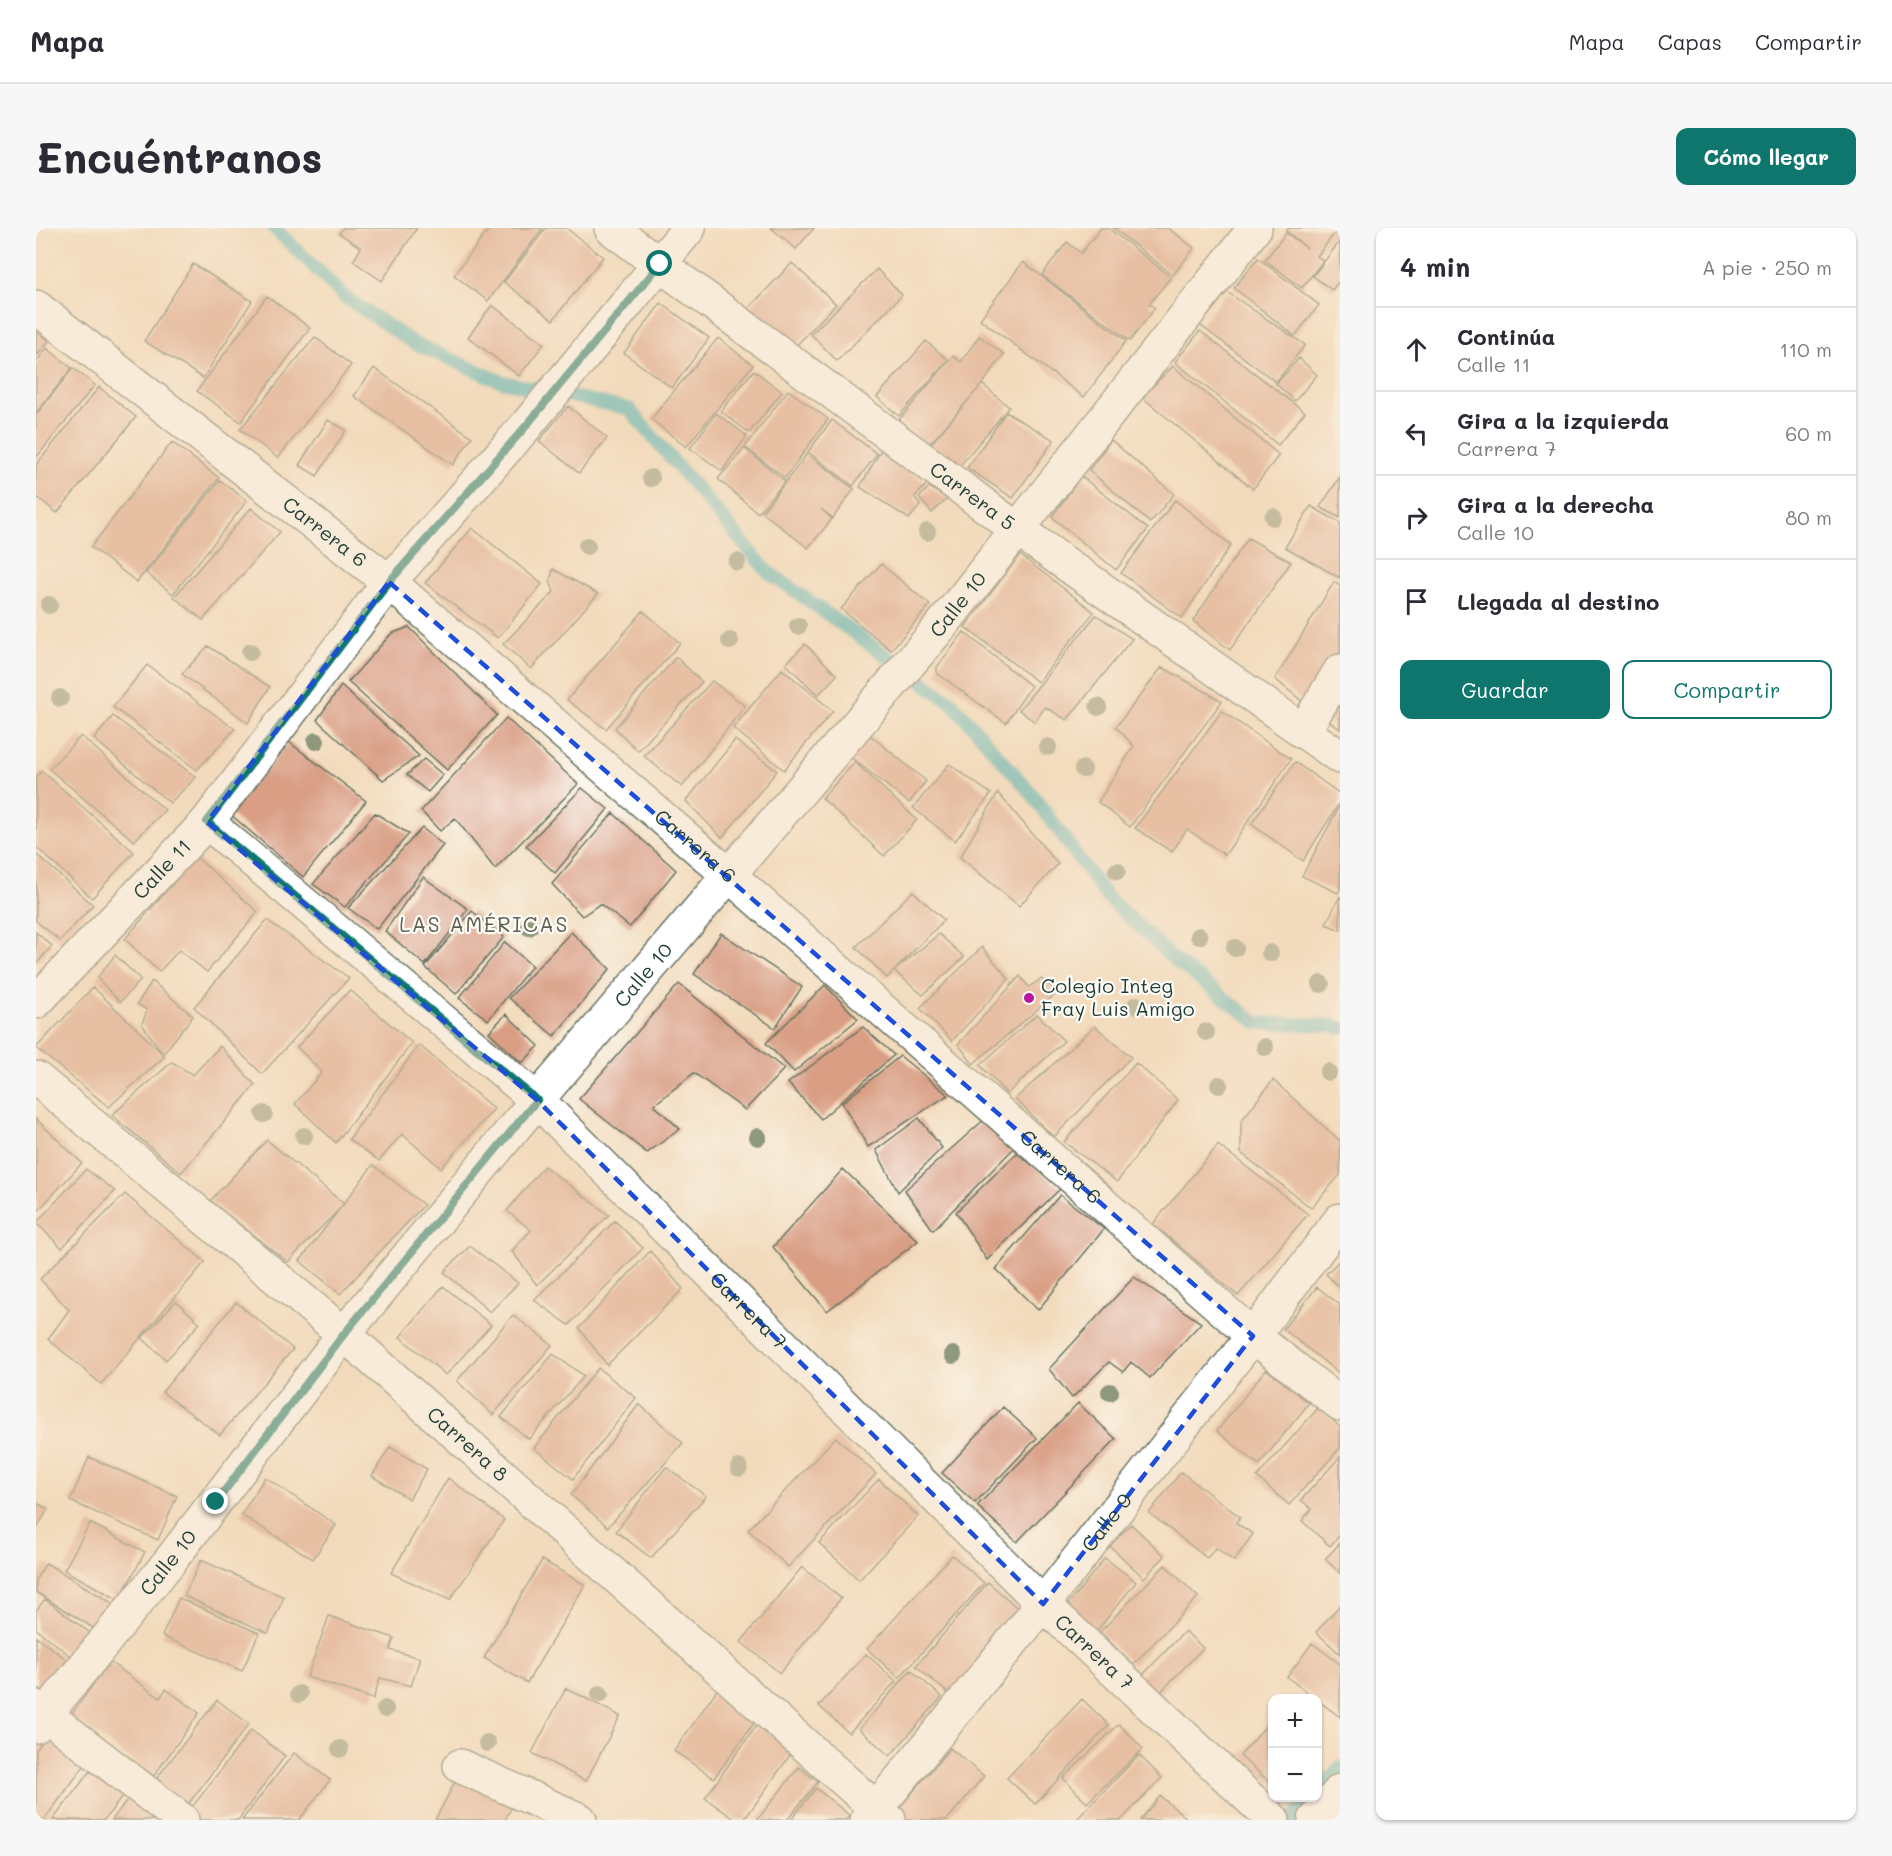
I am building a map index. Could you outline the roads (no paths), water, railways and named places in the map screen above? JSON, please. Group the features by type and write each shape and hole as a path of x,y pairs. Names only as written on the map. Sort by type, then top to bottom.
{"street":[{"name":"Carrera 5","path":"611,228 1018,530 1340,757"},
{"name":"Calle 11","path":"36,1002 207,822 389,582 526,426 689,228"},
{"name":"Calle 10","path":"39,1715 170,1561 344,1334 537,1100 942,625 1255,228"},
{"name":"Carrera 6","path":"36,307 389,582 730,876 1253,1336 1340,1404"},
{"path":"1304,732 1340,671"},
{"name":"Carrera 7","path":"207,822 537,1100 1043,1604 1273,1820"},
{"name":"Carrera 8","path":"36,1078 344,1334 878,1816"},
{"name":"Calle 9","path":"878,1816 1253,1336 1340,1220"},
{"path":"39,1715 182,1820"},
{"path":"460,1766 580,1820"},
{"path":"1315,1820 1340,1791"}],"waterway":[{"path":"274,228 346,298 414,343 500,381 629,409 767,571 952,703 1032,794 1106,896 1177,962 1257,1023 1333,1025 1340,1028"},
{"path":"1322,1787 1340,1767"},
{"path":"1291,1820 1308,1802"}],"place":[{"name":"Colegio Integ Fray Luis Amigo","path":"1029,998"}],"district":[{"name":"LAS AMÉRICAS","path":"484,925"}]}
